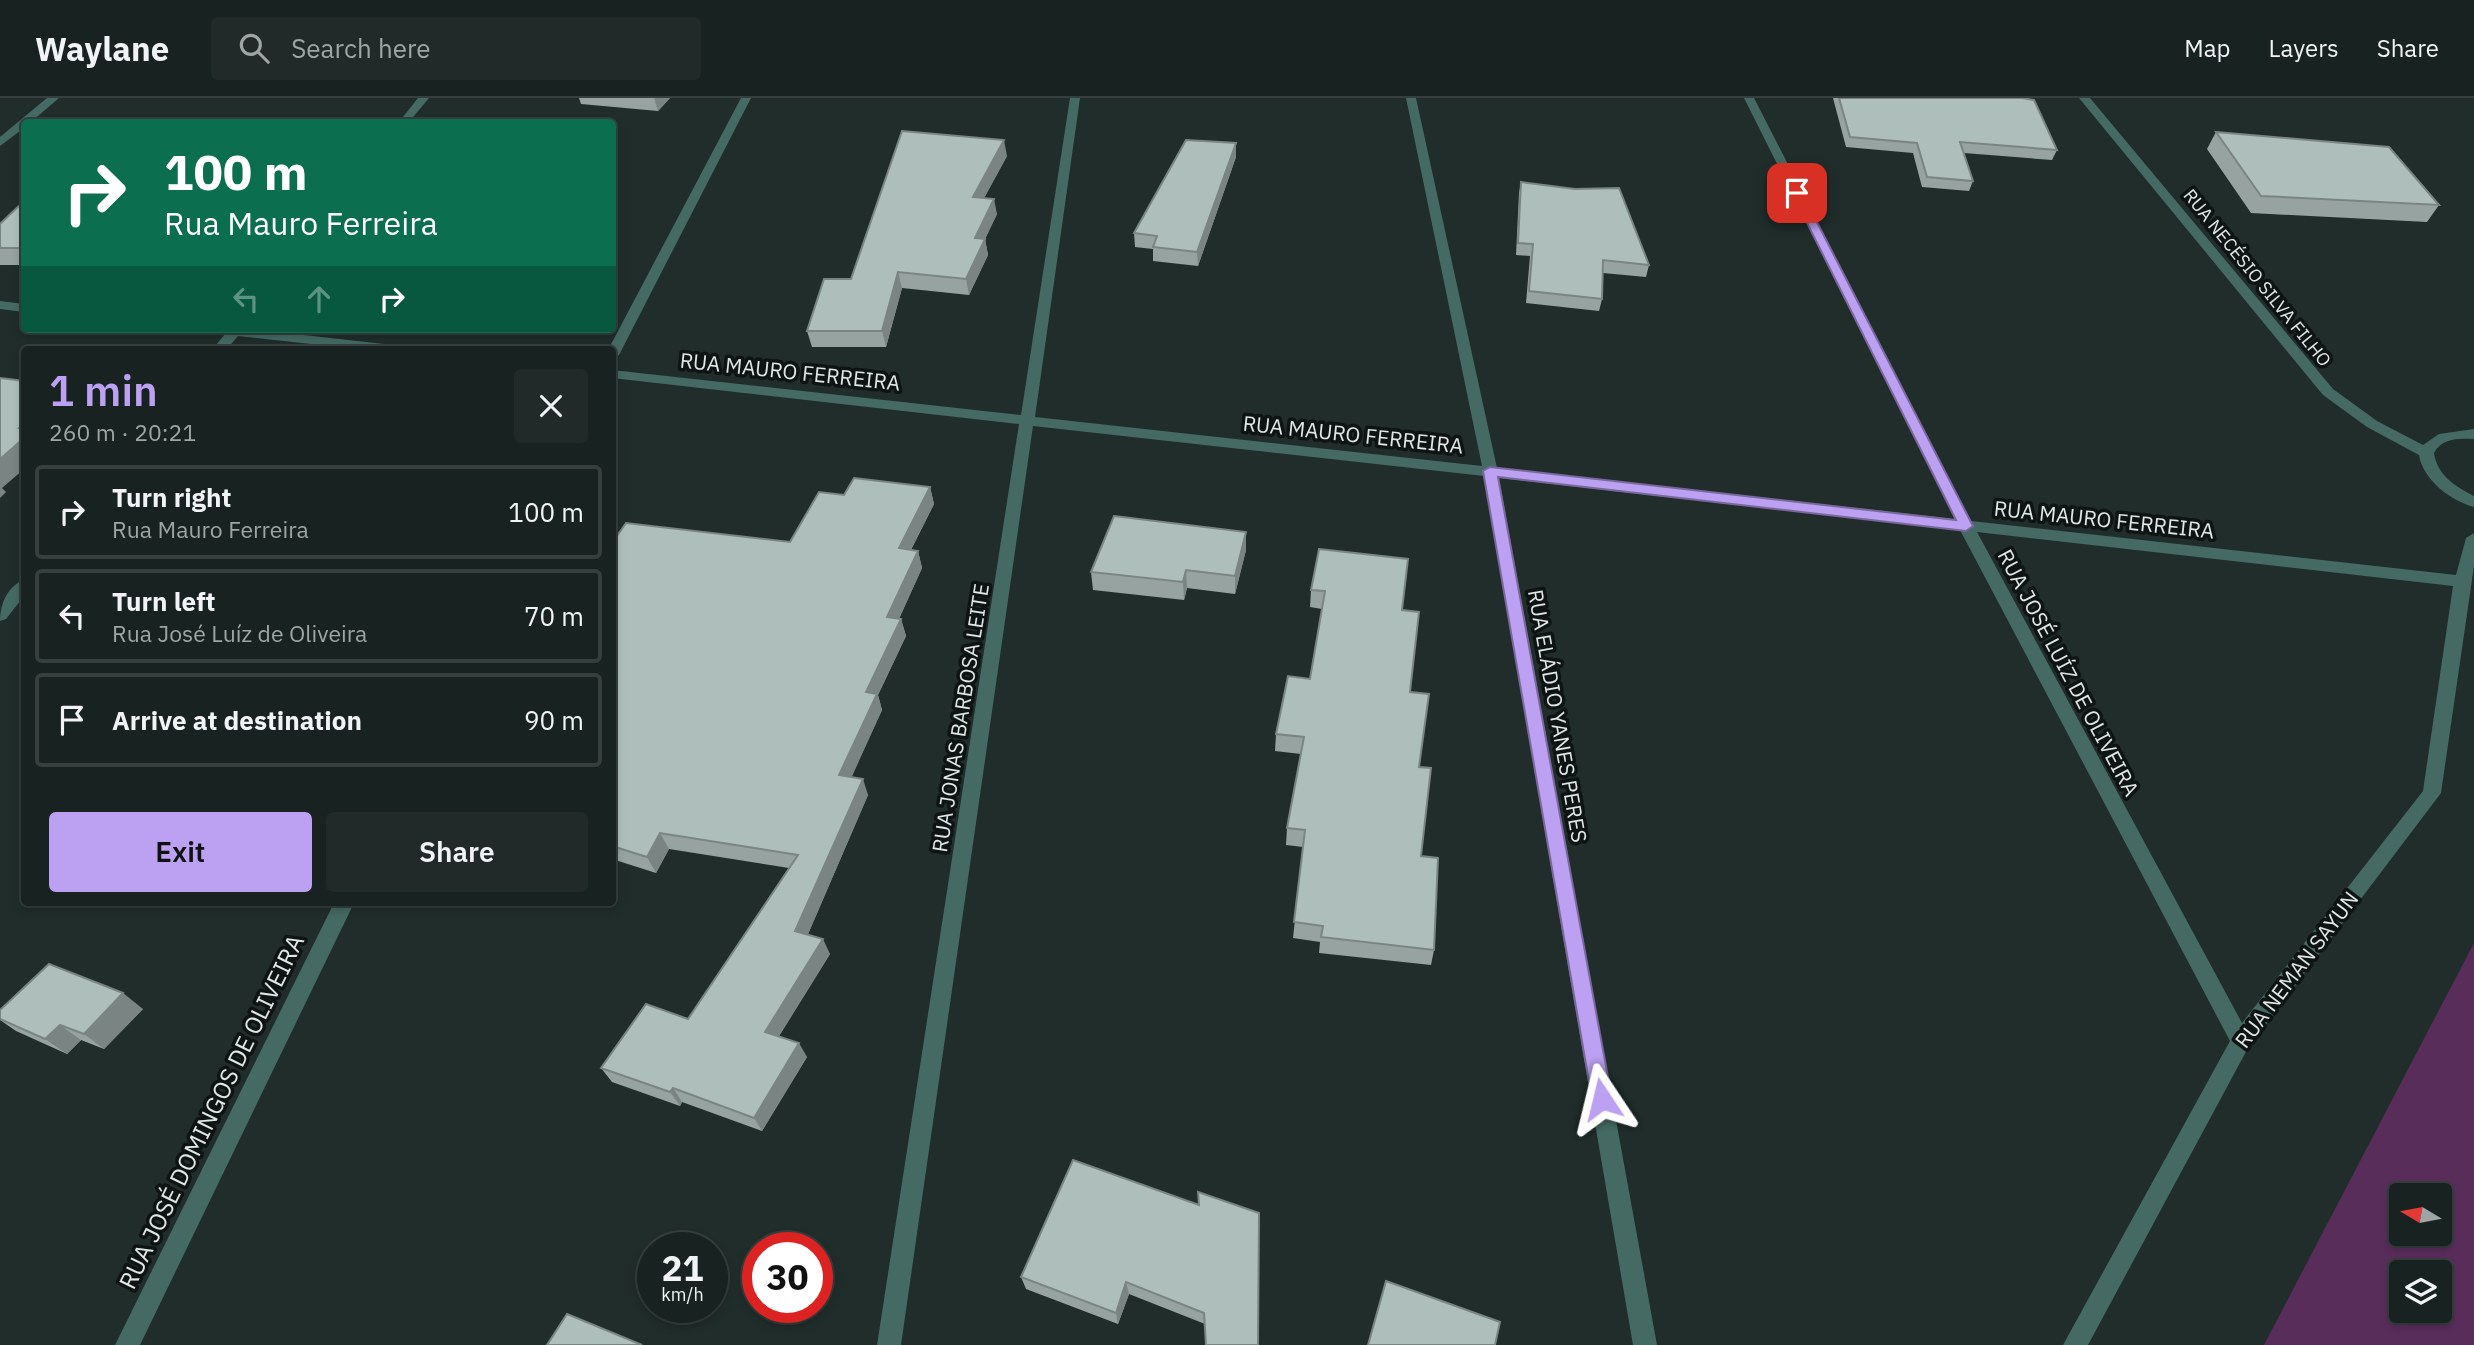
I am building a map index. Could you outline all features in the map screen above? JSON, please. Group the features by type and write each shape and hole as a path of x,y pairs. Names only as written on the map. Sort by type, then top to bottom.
{"street":[{"path":"29,119 54,98"},
{"path":"406,119 424,98"},
{"path":"616,347 746,98"},
{"name":"RUA JONAS BARBOSA LEITE","path":"889,1345 1075,98"},
{"name":"RUA ELÁDIO YANES PERES","path":"1411,98 1490,471 1645,1345"},
{"name":"RUA JOSÉ LUÍZ DE OLIVEIRA","path":"1749,98 1966,526 2241,1041"},
{"name":"RUA NECÉSIO SILVA FILHO","path":"2084,98 2328,392 2372,424 2426,453"},
{"path":"0,143 21,126"},
{"path":"0,305 21,308"},
{"path":"260,333 369,346"},
{"name":"RUA MAURO FERREIRA","path":"616,374 2462,581"},
{"path":"2474,434 2449,435 2435,440 2426,453 2432,471 2444,484 2474,502"},
{"path":"2462,581 2474,538"},
{"name":"RUA NEMAN SAYUN","path":"2075,1345 2241,1041 2432,793 2462,581"},
{"path":"0,615 21,590"},
{"name":"RUA JOSÉ DOMINGOS DE OLIVEIRA","path":"127,1345 343,906"}],"shaded area":[{"path":"2474,943 2474,1345 2264,1345"}],"building":[{"path":"1839,98 2034,100 2057,150 1960,142 1973,181 1927,177 1917,143 1850,137"},
{"path":"902,131 1004,140 973,197 994,199 975,238 985,239 966,279 898,272 882,331 807,331 824,279 851,279"},
{"path":"2216,132 2389,147 2439,205 2261,196"},
{"path":"1186,140 1236,143 1197,252 1153,247 1157,236 1134,233"},
{"path":"1521,182 1575,189 1619,188 1649,265 1603,260 1602,299 1529,291 1533,244 1518,243"},
{"path":"21,204 21,248 0,248 0,224"},
{"path":"0,378 21,381 21,441 0,459"},
{"path":"854,478 930,487 899,548 918,551 887,617 901,619 866,692 877,694 839,775 863,779 795,931 823,939 765,1032 799,1043 754,1118 673,1088 670,1092 601,1068 646,1004 688,1019 798,855 660,833 647,857 616,847 616,537 626,523 790,542 819,492 844,495"},
{"path":"1114,516 1246,532 1235,576 1186,570 1183,582 1091,572"},
{"path":"1319,549 1408,559 1402,610 1419,612 1410,692 1429,694 1419,767 1431,768 1421,856 1438,858 1434,950 1321,937 1323,926 1294,922 1305,830 1287,828 1304,737 1276,734 1288,676 1310,679 1325,591 1311,590"},
{"path":"49,964 123,993 84,1034 60,1025 45,1039 0,1019 0,1010"},
{"path":"1073,1160 1199,1205 1198,1192 1259,1213 1258,1345 1206,1345 1204,1313 1126,1282 1116,1313 1021,1277"},
{"path":"1386,1281 1500,1322 1495,1345 1368,1345"},
{"path":"567,1314 642,1345 547,1345"}],"route":[{"path":"1602,1099 1490,471 1966,526 1797,193"}]}
